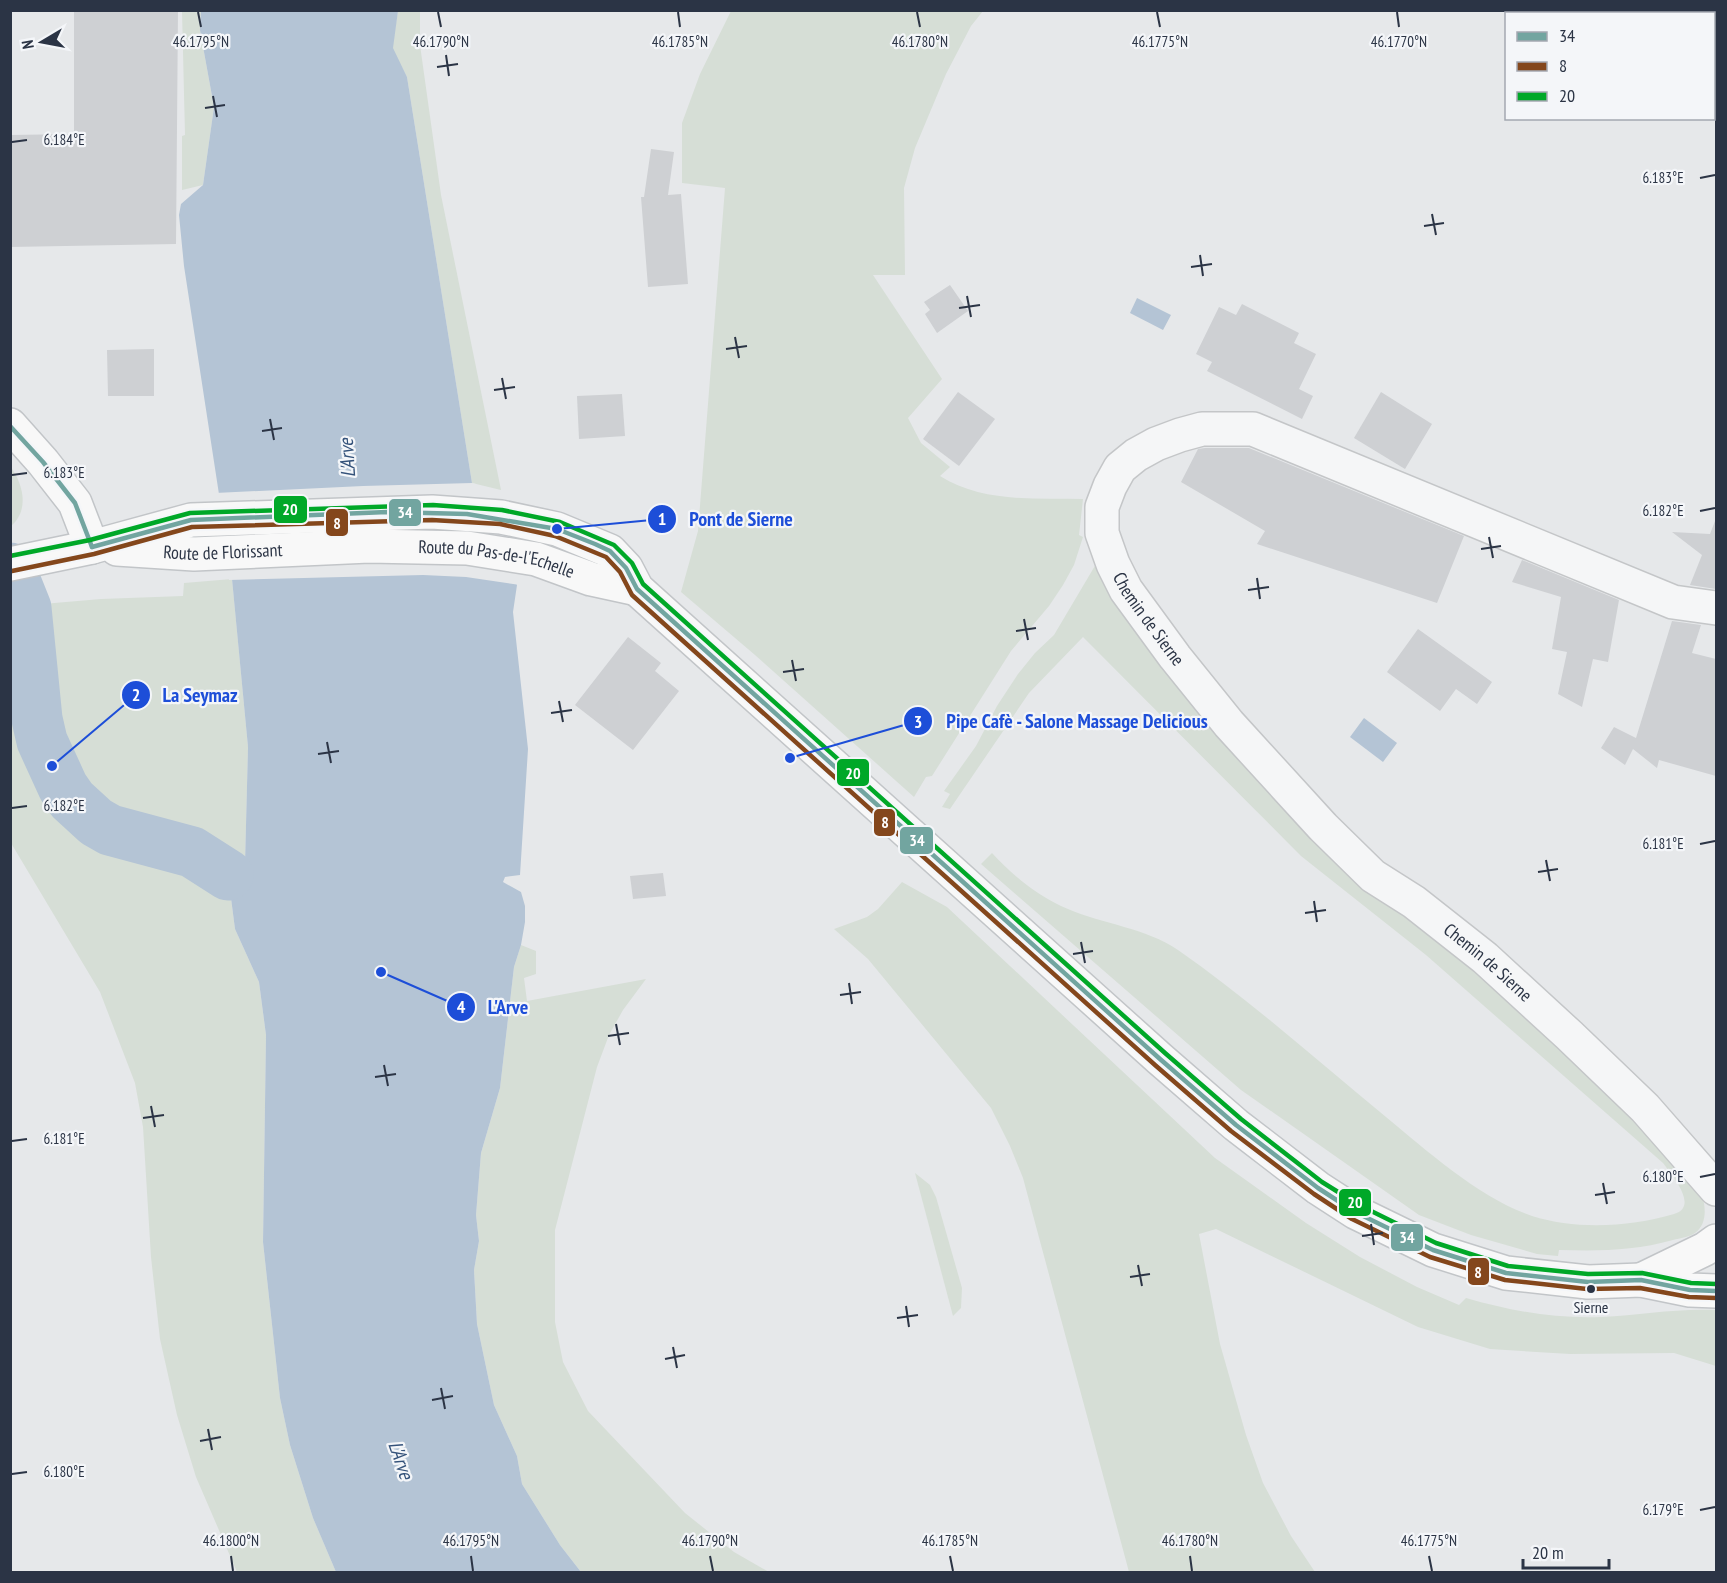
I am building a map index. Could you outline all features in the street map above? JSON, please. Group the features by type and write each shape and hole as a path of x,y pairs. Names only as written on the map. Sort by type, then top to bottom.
{"main road":[{"path":"10,425 75,503 77,549"},
{"name":"Route de Florissant","path":"10,564 191,520 387,512"},
{"name":"Route du Pas-de-l'Echelle","path":"387,512 501,517 557,529 610,551 629,581 1160,1059 1236,1125 1318,1188 1355,1212 1433,1250 1506,1273 1588,1282 1641,1280 1690,1290 1716,1291"},
{"name":"Route du Pas-de-l'Echelle","path":"354,547 435,546 500,552 536,559 591,579 629,581"},
{"name":"Route de Florissant","path":"77,549 194,554 354,547"},
{"name":"Route du Pas-de-l'Echelle","path":"1641,1280 1705,1249 1716,1241"}],"street":[{"name":"Chemin de Sierne","path":"1716,608 1673,602 1253,429 1202,429 1156,444 1136,455 1120,468 1102,507 1102,533 1106,547 1126,590 1175,657 1244,740 1323,827 1374,876 1414,902 1485,958 1569,1035 1645,1108 1716,1189"}],"shaded area":[{"path":"182,11 201,11 200,30 214,107 203,185 182,190 182,136 185,135"},
{"path":"398,11 420,11 420,45 441,195 501,490 472,483 407,77 392,48"},
{"path":"731,11 983,11 971,26 946,74 915,148 904,188 905,275 873,275 942,379 908,418 921,443 950,467 940,476 957,485 991,495 1083,499 1079,535 1083,537 1074,565 1063,585 1049,606 1011,651 932,776 926,777 914,797 681,592 698,531 725,188 682,183 682,123 700,74"},
{"path":"1545,11 1596,12 1548,12"},
{"path":"10,466 18,480 22,496 21,512 11,526"},
{"path":"1099,559 1459,955 1594,1072 1702,1195 1705,1216 1702,1225 1695,1233 1659,1244 1631,1248 1559,1250 1558,1256 1537,1254 1471,1235 1419,1215 1241,1090 981,864 992,853 1027,885 1057,904 1081,914 1152,936 1178,950 1258,1010 1455,1173 1513,1208 1549,1220 1603,1225 1639,1222 1674,1214 1684,1205 1684,1198 1677,1182 1663,1163 1426,955 1301,856 1083,637 1029,693 950,809 942,807 950,794 944,791 976,746 997,706 1018,674 1054,635"},
{"path":"232,579 248,747 245,864 228,875 235,929 259,982 266,1035 263,1242 280,1398 290,1445 313,1518 336,1572 237,1572 196,1477 177,1415 160,1339 151,1257 143,1127 135,1083 100,992 11,843 11,601 28,599 31,605 101,599 183,596 184,583"},
{"path":"902,882 947,907 1215,1158 1306,1223 1360,1257 1417,1287 1459,1305 1466,1298 1500,1307 1568,1317 1716,1310 1716,1366 1674,1353 1570,1354 1490,1349 1418,1327 1216,1229 1199,1234 1220,1344 1246,1435 1263,1483 1291,1536 1315,1572 1129,1572 1023,1178 1010,1146 991,1108 868,959 834,929 867,917 878,909"},
{"path":"521,945 536,951 536,974 524,978 527,1001 646,979 623,1010 609,1035 597,1067 555,1230 555,1322 563,1362 588,1411 685,1513 734,1552 769,1572 581,1572 560,1545 522,1484 517,1456 494,1405 477,1324 474,1270 479,1241 476,1215 481,1153 500,1088 514,967"},
{"path":"915,1173 930,1185 936,1197 962,1288 961,1308 953,1316"}],"water":[{"path":"201,11 398,11 393,48 407,77 472,483 517,585 513,612 528,749 520,875 505,877 503,882 521,892 525,906 525,922 514,967 500,1088 481,1153 476,1215 479,1241 474,1270 477,1324 494,1405 517,1456 522,1484 560,1545 581,1572 336,1572 313,1518 290,1445 280,1398 263,1242 266,1035 259,982 235,929 228,875 245,864 248,747 232,579 184,266 179,215 181,204 203,185 214,107 200,30"},
{"path":"1137,298 1171,315 1163,330 1130,313"},
{"path":"1364,718 1397,743 1383,762 1350,737"}],"pier":[{"path":"476,484 520,585 466,577 423,575 229,580 215,493"}],"building":[{"path":"74,10 178,10 176,244 10,247 10,135 74,134"},
{"path":"651,149 674,152 668,195 681,194 688,284 648,287 641,197 644,197"},
{"path":"950,285 968,311 937,333 925,314 930,310 924,302"},
{"path":"1242,304 1299,333 1294,343 1316,354 1299,389 1313,396 1302,419 1207,371 1212,362 1196,354 1219,307 1236,315"},
{"path":"154,349 154,396 108,396 107,350"},
{"path":"958,392 995,419 959,466 923,439"},
{"path":"1381,392 1432,424 1405,469 1354,438"},
{"path":"622,394 625,436 579,439 577,396"},
{"path":"1249,448 1464,536 1437,603 1257,544 1265,531 1181,482 1198,449"},
{"path":"1715,521 1716,589 1690,585 1702,555 1672,532 1710,534"},
{"path":"1522,560 1619,600 1608,662 1593,659 1582,707 1558,694 1567,652 1552,649 1561,597 1512,582"},
{"path":"1672,621 1701,625 1692,653 1716,659 1716,776 1659,760 1657,768 1633,749 1625,765 1601,748 1614,727 1636,738"},
{"path":"1418,629 1492,682 1477,704 1456,689 1440,711 1387,672"},
{"path":"628,637 661,663 655,671 679,691 633,750 575,705"},
{"path":"663,873 666,896 633,899 630,876"}],"waterway":[{"path":"10,568 26,608 37,719 42,741 63,787 72,800 96,822 110,830 192,852 228,875"}],"transit line":[{"name":"34","path":"10,426 43,462 75,503 92,547"},
{"name":"20","path":"10,556 90,540 190,513 433,505 502,510 560,522 614,545 632,563 643,584 1165,1053 1241,1119 1322,1182 1359,1205 1436,1243 1508,1266 1588,1274 1642,1273 1691,1283 1716,1284"},
{"name":"34","path":"92,547 191,520 387,512 467,514 557,529 595,544 610,551 626,568 637,589 1160,1059 1236,1125 1318,1188 1355,1212 1433,1250 1506,1273 1588,1282 1641,1280 1690,1290 1716,1291"},
{"name":"8","path":"12,571 94,554 192,527 432,520 500,524 555,536 606,557 620,572 632,595 1155,1065 1231,1131 1314,1194 1352,1219 1430,1257 1505,1280 1587,1289 1640,1288 1689,1297 1716,1298"}],"place":[{"name":"Pont de Sierne","path":"557,529"},
{"name":"Pipe Cafè - Salone Massage Delicious","path":"790,758"},
{"name":"La Seymaz","path":"52,766"},
{"name":"L'Arve","path":"381,972"},
{"name":"Sierne","path":"1591,1289"}]}
